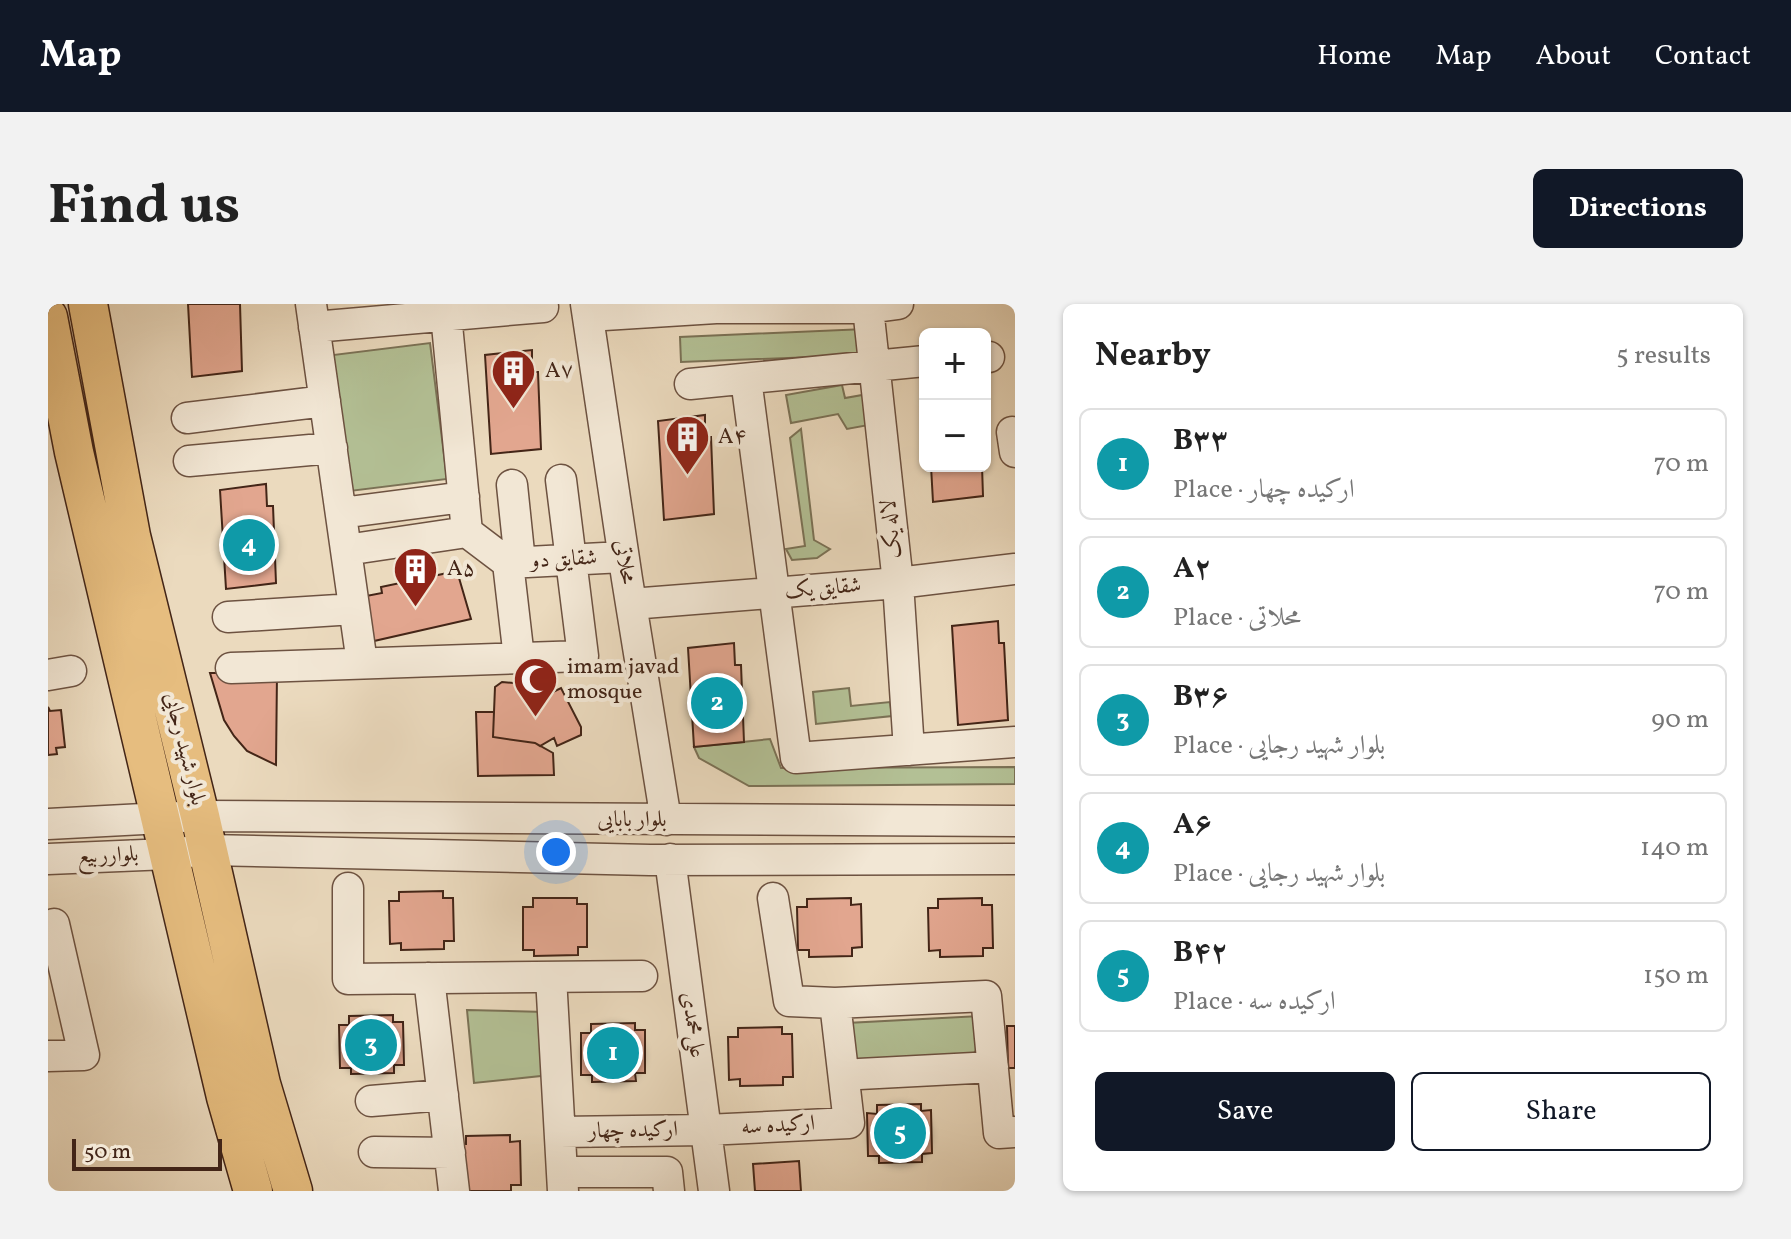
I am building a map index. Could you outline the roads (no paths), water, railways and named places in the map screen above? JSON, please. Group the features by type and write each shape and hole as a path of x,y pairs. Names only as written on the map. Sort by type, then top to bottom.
{"main road":[{"name":"بلوار شهید رجایی","path":"88,304 131,536 261,1084 293,1191"},
{"name":"بلوار شهید رجایی","path":"48,317 74,452 164,837 226,1097 253,1191"}],"street":[{"path":"587,310 716,306 868,308 898,304"},
{"path":"362,663 313,315 543,307"},
{"name":"لاله یک","path":"868,308 898,583 909,750"},
{"path":"346,550 467,532 445,310"},
{"name":"محلاتی","path":"587,310 666,820"},
{"path":"690,384 919,361"},
{"path":"746,379 796,758 1015,742"},
{"path":"187,418 325,401"},
{"path":"189,461 332,448"},
{"path":"231,668 583,656 561,480"},
{"path":"512,485 519,658"},
{"path":"341,513 464,497"},
{"name":"شقایق دو","path":"467,532 514,562 623,557"},
{"name":"شقایق یک","path":"631,604 898,583 1015,569"},
{"path":"228,617 354,609"},
{"name":"بلوار بابایی","path":"203,833 268,816 1015,821"},
{"path":"268,816 260,827 259,835 260,842 268,851"},
{"path":"106,822 112,826 117,839 112,852 106,856"},
{"name":"بلوارربیع","path":"48,824 106,822 164,837"},
{"name":"بلوار بابایی","path":"203,833 268,851 670,859 1015,859"},
{"path":"164,837 203,833"},
{"name":"بلوارربیع","path":"48,859 106,856 164,837"},
{"name":"علی‌محمدی","path":"670,859 714,1191"},
{"path":"348,888 348,979 642,976"},
{"path":"773,898 789,1001 835,1003 986,996 993,1067 1007,1132"},
{"path":"50,1058 84,1055 54,924"},
{"path":"551,977 562,1182 667,1172 669,1191"},
{"path":"429,978 454,1191"},
{"name":"ارکیده سه","path":"706,1130 849,1123 835,1003"},
{"path":"859,1074 993,1067"},
{"path":"371,1101 443,1095"},
{"name":"ارکیده چهار","path":"560,1132 706,1130"},
{"path":"374,1152 450,1153"}],"place":[{"name":"A۷","path":"514,410"},
{"name":"A۴","path":"687,476"},
{"name":"A۶","path":"249,545"},
{"name":"A۵","path":"416,608"},
{"name":"A۲","path":"717,703"},
{"name":"imam javad mosque","path":"536,719"},
{"name":"B۳۶","path":"371,1045"},
{"name":"B۳۳","path":"613,1053"},
{"name":"B۴۲","path":"900,1133"}]}
